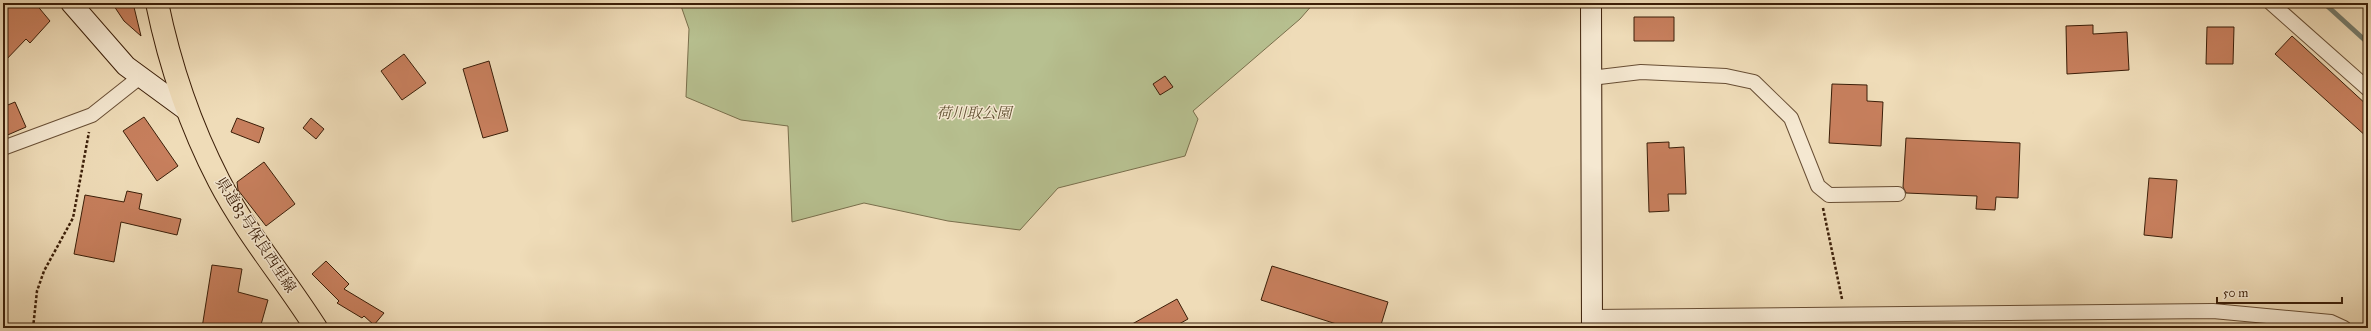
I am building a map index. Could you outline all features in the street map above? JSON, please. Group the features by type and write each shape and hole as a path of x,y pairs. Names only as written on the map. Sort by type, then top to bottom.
{"main road":[{"name":"県道83号保良西里線","path":"157,3 163,33 186,110 219,181 246,225 316,328"}],"street":[{"path":"71,3 126,66 186,110"},
{"path":"1591,3 1592,322 1844,314 2213,311 2331,322 2344,328"},
{"path":"2271,3 2368,89"},
{"path":"1591,78 1640,72 1726,76 1754,82 1791,118 1818,186 1830,195 1898,194"},
{"path":"3,148 92,115 140,77"}],"path":[{"path":"33,328 37,291 44,271 73,218 92,115"},
{"path":"1818,186 1836,267 1844,314"}],"green space":[{"name":"荷川取公園","path":"680,3 1314,3 1300,19 1193,111 1198,119 1185,156 1058,188 1020,230 948,221 864,203 792,222 788,126 741,120 686,97 689,29"}],"building":[{"path":"10,3 35,3 50,21 30,43 26,39 3,63 3,9"},
{"path":"112,3 133,3 141,36 124,21"},
{"path":"1634,17 1674,17 1674,41 1634,41"},
{"path":"2093,25 2093,34 2127,32 2129,70 2067,74 2066,26"},
{"path":"2207,27 2234,27 2233,64 2206,64"},
{"path":"2292,36 2368,106 2368,138 2275,54"},
{"path":"404,54 426,83 402,100 381,71"},
{"path":"489,61 508,131 483,138 463,69"},
{"path":"1165,76 1173,87 1160,95 1153,84"},
{"path":"1832,84 1867,85 1867,101 1883,102 1881,146 1829,143"},
{"path":"15,102 26,127 3,137 3,107"},
{"path":"144,117 178,166 157,181 123,131"},
{"path":"237,118 264,128 259,143 231,132"},
{"path":"311,118 324,129 316,139 303,128"},
{"path":"1906,138 2020,143 2018,198 1996,197 1995,210 1976,209 1977,196 1906,193 1903,187"},
{"path":"1669,142 1669,148 1684,147 1686,194 1668,194 1669,211 1649,212 1647,143"},
{"path":"264,162 295,204 266,226 238,190 237,182"},
{"path":"2149,178 2177,180 2172,238 2144,235"},
{"path":"127,191 142,194 139,209 181,219 177,235 121,222 114,262 74,254 85,195 124,202"},
{"path":"326,261 349,284 344,289 384,313 374,325 364,316 362,318 337,303 339,301 312,274"},
{"path":"212,265 242,269 238,292 268,300 260,328 202,328"},
{"path":"1272,266 1388,302 1380,328 1349,328 1261,300"},
{"path":"1177,299 1188,319 1172,328 1125,328"}],"waterway":[{"path":"2324,3 2368,43"}]}
